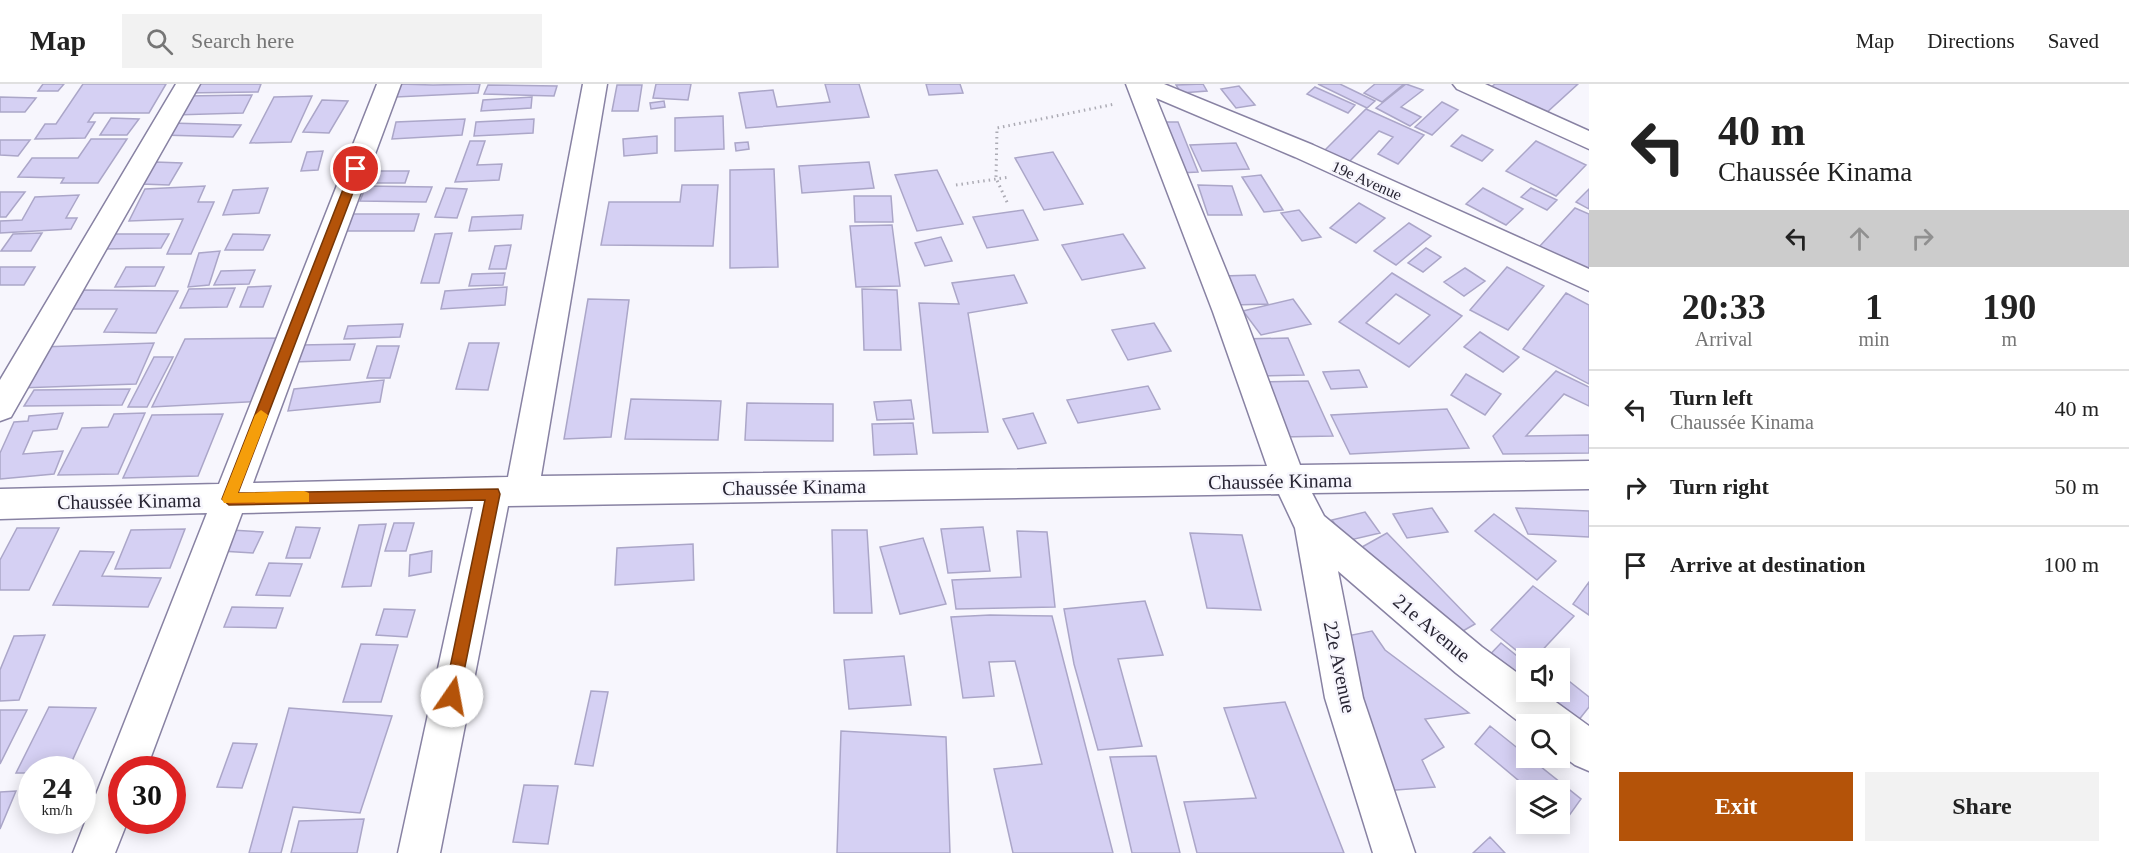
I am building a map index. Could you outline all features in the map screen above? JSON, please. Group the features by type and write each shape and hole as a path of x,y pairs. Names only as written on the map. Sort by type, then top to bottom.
{"street":[{"path":"0,408 188,84"},
{"path":"131,756 389,84"},
{"path":"419,853 508,492 595,84"},
{"path":"1465,84 1589,141"},
{"name":"19e Avenue","path":"1142,89 1304,151 1589,281"},
{"name":"22e Avenue","path":"1142,89 1228,312 1289,481 1312,527 1344,698 1394,853"},
{"name":"Chaussée Kinama","path":"0,504 508,492 1589,475"},
{"name":"21e Avenue","path":"1312,527 1469,660 1541,714"},
{"path":"1570,737 1589,751"},
{"path":"94,853 108,818"}],"path":[{"path":"1007,202 996,178 997,128 1142,89"},
{"path":"956,185 1010,177"}],"building":[{"path":"43,84 64,84 58,91 38,91"},
{"path":"83,84 166,84 149,113 94,113 88,122 95,122 85,138 35,139 45,124 56,124"},
{"path":"189,84 261,84 258,92 184,93"},
{"path":"399,84 480,84 478,93 396,97"},
{"path":"656,84 691,84 688,100 653,98"},
{"path":"825,84 859,84 869,117 746,128 739,93 773,90 777,107 830,102"},
{"path":"926,84 960,84 963,93 929,95"},
{"path":"1203,84 1207,91 1181,93 1176,85"},
{"path":"1318,84 1340,84 1375,101 1367,108"},
{"path":"1375,84 1404,84 1382,102 1364,93"},
{"path":"1406,84 1423,90 1401,107 1421,117 1410,126 1376,108"},
{"path":"1495,84 1578,84 1545,114 1490,88"},
{"path":"488,85 557,86 554,96 484,94"},
{"path":"617,85 642,85 638,111 612,111"},
{"path":"1239,86 1255,105 1236,108 1221,89"},
{"path":"1315,87 1355,105 1348,113 1307,94"},
{"path":"252,95 243,113 174,115 184,96"},
{"path":"312,96 291,142 250,143 274,97"},
{"path":"0,97 36,98 25,112 0,112"},
{"path":"532,97 531,108 481,111 483,100"},
{"path":"322,100 348,101 329,133 303,132"},
{"path":"664,101 665,107 651,109 650,103"},
{"path":"1442,102 1458,110 1432,135 1415,127"},
{"path":"1366,109 1424,135 1398,164 1378,154 1393,137 1379,131 1347,164 1323,152"},
{"path":"723,116 724,149 675,151 675,118"},
{"path":"111,118 139,119 127,135 100,135"},
{"path":"465,119 462,135 392,139 396,122"},
{"path":"534,119 533,133 474,136 476,122"},
{"path":"1159,122 1178,122 1198,172 1179,173"},
{"path":"170,123 241,125 233,137 162,135"},
{"path":"1462,135 1493,150 1482,161 1451,146"},
{"path":"657,136 657,153 624,156 623,139"},
{"path":"91,139 127,139 98,183 61,183 64,178 18,177 32,158 78,158"},
{"path":"0,140 30,140 18,156 0,155"},
{"path":"470,141 485,141 477,165 502,164 499,180 455,182"},
{"path":"1536,141 1586,165 1556,196 1506,171"},
{"path":"748,142 749,149 736,151 735,143"},
{"path":"1236,143 1249,169 1202,171 1190,145"},
{"path":"323,151 318,170 301,171 307,152"},
{"path":"1053,152 1083,204 1044,210 1015,158"},
{"path":"155,162 182,163 169,185 141,184"},
{"path":"869,162 874,188 802,193 799,166"},
{"path":"774,169 778,267 730,268 730,170"},
{"path":"937,170 963,224 917,231 895,175"},
{"path":"368,171 409,171 405,183 363,183"},
{"path":"1261,175 1283,210 1264,212 1242,177"},
{"path":"682,185 718,185 713,246 601,245 609,202 680,202"},
{"path":"1198,185 1232,186 1242,215 1208,215"},
{"path":"205,186 198,202 214,202 191,254 167,254 183,219 129,221 145,189"},
{"path":"366,186 432,187 426,202 360,201"},
{"path":"268,188 259,213 223,215 233,190"},
{"path":"446,188 467,189 457,218 435,217"},
{"path":"1483,188 1523,209 1506,225 1466,204"},
{"path":"1531,188 1557,200 1547,210 1521,197"},
{"path":"1589,189 1589,209 1576,202"},
{"path":"0,192 25,192 6,217 0,217"},
{"path":"79,195 66,218 77,218 71,229 0,233 0,221 22,220 35,197"},
{"path":"854,196 891,196 893,222 855,222"},
{"path":"1359,203 1385,218 1356,243 1330,228"},
{"path":"1575,208 1589,214 1589,273 1539,247"},
{"path":"1023,210 1038,240 987,248 973,217"},
{"path":"1299,210 1321,237 1302,241 1281,213"},
{"path":"352,214 419,214 414,231 345,231"},
{"path":"523,215 521,229 469,231 472,217"},
{"path":"1409,223 1431,236 1396,265 1374,251"},
{"path":"892,225 900,286 856,287 850,226"},
{"path":"42,233 31,251 1,251 13,234"},
{"path":"452,233 439,283 421,283 435,234"},
{"path":"113,234 169,234 161,248 104,249"},
{"path":"233,234 270,235 263,250 225,250"},
{"path":"1123,234 1145,268 1082,280 1062,245"},
{"path":"941,237 952,261 925,266 915,243"},
{"path":"511,245 506,269 489,269 495,246"},
{"path":"1426,248 1441,257 1423,272 1408,263"},
{"path":"220,251 209,285 188,287 199,253"},
{"path":"0,267 35,267 24,285 0,285"},
{"path":"126,267 164,267 155,286 115,287"},
{"path":"1507,267 1544,286 1508,330 1470,310"},
{"path":"1465,268 1485,281 1464,296 1444,282"},
{"path":"255,270 249,284 214,285 221,271"},
{"path":"505,273 503,285 469,286 472,274"},
{"path":"1392,273 1462,316 1409,367 1339,322","holes":["1396,294 1430,315 1399,344 1366,323"]},
{"path":"1014,275 1027,303 968,313 988,432 933,433 919,303 959,304 952,283"},
{"path":"1255,275 1268,304 1234,305 1223,276"},
{"path":"271,286 263,307 240,307 248,287"},
{"path":"507,287 505,305 441,309 445,291"},
{"path":"235,288 227,307 180,308 189,289"},
{"path":"862,289 897,290 901,350 864,350"},
{"path":"84,290 178,291 156,333 104,332 117,309 72,309"},
{"path":"1566,293 1589,305 1589,384 1523,349"},
{"path":"588,299 629,300 611,437 564,439"},
{"path":"1293,299 1311,324 1261,335 1243,311"},
{"path":"1154,323 1171,351 1128,360 1112,330"},
{"path":"403,324 400,337 344,339 348,326"},
{"path":"1480,332 1519,357 1503,372 1464,347"},
{"path":"291,338 263,401 152,407 185,339"},
{"path":"1288,338 1304,375 1256,376 1241,339"},
{"path":"154,343 136,384 19,388 41,347"},
{"path":"469,343 499,343 488,390 456,389"},
{"path":"355,344 350,360 294,362 300,345"},
{"path":"377,346 399,346 390,378 367,378"},
{"path":"154,357 173,357 147,407 128,407"},
{"path":"1359,370 1367,387 1331,389 1323,372"},
{"path":"1556,371 1589,387 1589,406 1564,394 1526,436 1589,435 1589,453 1503,454 1493,436"},
{"path":"1466,374 1501,394 1485,415 1451,395"},
{"path":"384,380 380,402 288,411 294,389"},
{"path":"1308,381 1333,436 1281,437 1258,382"},
{"path":"1148,386 1160,409 1078,423 1067,400"},
{"path":"130,389 122,405 24,406 34,390"},
{"path":"631,399 721,401 718,440 625,439"},
{"path":"911,400 914,419 877,420 874,402"},
{"path":"747,403 833,404 833,441 745,440"},
{"path":"1447,409 1469,448 1350,454 1331,415"},
{"path":"63,413 57,429 33,431 23,454 63,451 54,474 0,479 0,453 14,422 28,421 29,416"},
{"path":"145,413 118,474 58,475 82,428 108,427 114,414"},
{"path":"1033,413 1046,443 1018,449 1003,419"},
{"path":"223,414 198,476 123,478 152,415"},
{"path":"913,423 917,454 874,455 872,424"},
{"path":"1432,508 1448,532 1407,538 1393,514"},
{"path":"1516,508 1589,511 1589,537 1528,534"},
{"path":"1365,512 1380,533 1346,541 1332,520"},
{"path":"1494,514 1556,561 1537,580 1475,531"},
{"path":"394,523 414,523 406,551 385,551"},
{"path":"386,524 371,586 342,587 359,525"},
{"path":"296,527 320,528 310,558 286,558"},
{"path":"983,527 990,571 948,573 941,529"},
{"path":"17,528 59,528 29,590 0,590 0,560"},
{"path":"185,529 170,568 115,569 131,530"},
{"path":"231,530 263,532 253,553 221,551"},
{"path":"832,530 867,530 872,613 834,613"},
{"path":"1017,531 1047,532 1055,607 956,609 952,580 1021,577"},
{"path":"1190,533 1242,535 1261,610 1207,608"},
{"path":"1387,533 1475,624 1449,639 1362,547"},
{"path":"923,538 946,604 900,614 880,547"},
{"path":"693,544 694,580 615,585 617,548"},
{"path":"80,551 114,552 102,576 161,578 148,607 53,605"},
{"path":"432,551 431,572 409,576 410,555"},
{"path":"269,563 302,564 290,596 256,595"},
{"path":"1589,582 1589,615 1573,604"},
{"path":"1533,586 1574,616 1544,648 1516,648 1516,650 1491,630"},
{"path":"1145,601 1163,655 1118,659 1142,746 1098,750 1074,664 1064,609"},
{"path":"232,607 283,608 276,628 224,627"},
{"path":"384,609 415,610 407,637 376,635"},
{"path":"1052,616 1113,853 1013,853 994,769 1042,764 1015,661 989,662 994,696 963,698 951,617"},
{"path":"1372,631 1385,650 1469,713 1425,719 1444,747 1422,760 1435,787 1383,791 1337,638"},
{"path":"45,635 19,700 0,701 0,670 14,636"},
{"path":"1501,643 1516,655 1516,676 1508,684 1482,663"},
{"path":"361,644 398,645 381,702 343,702"},
{"path":"904,656 911,705 849,709 844,660"},
{"path":"1570,682 1589,697 1589,707 1570,731 1570,714 1548,714 1533,702 1570,702"},
{"path":"591,691 608,692 593,766 575,764"},
{"path":"1285,702 1344,853 1197,853 1184,802 1256,798 1224,708"},
{"path":"49,707 96,708 74,756 24,756"},
{"path":"289,708 392,716 360,813 293,807 281,853 249,853"},
{"path":"0,710 27,710 0,764"},
{"path":"1490,726 1516,747 1516,768 1542,768 1557,780 1518,780 1475,744"},
{"path":"841,731 946,737 950,853 837,853"},
{"path":"233,743 257,744 242,788 217,787"},
{"path":"1156,756 1180,853 1132,853 1110,757"},
{"path":"524,785 558,786 548,844 513,842"},
{"path":"1570,790 1581,799 1570,814"},
{"path":"16,791 0,829 0,792"},
{"path":"364,819 357,853 291,853 299,821"},
{"path":"1490,837 1505,853 1473,853"}],"slow traffic":[{"path":"261,415 229,499 304,497"}],"route":[{"path":"356,169 229,499 494,494 452,696"}]}
